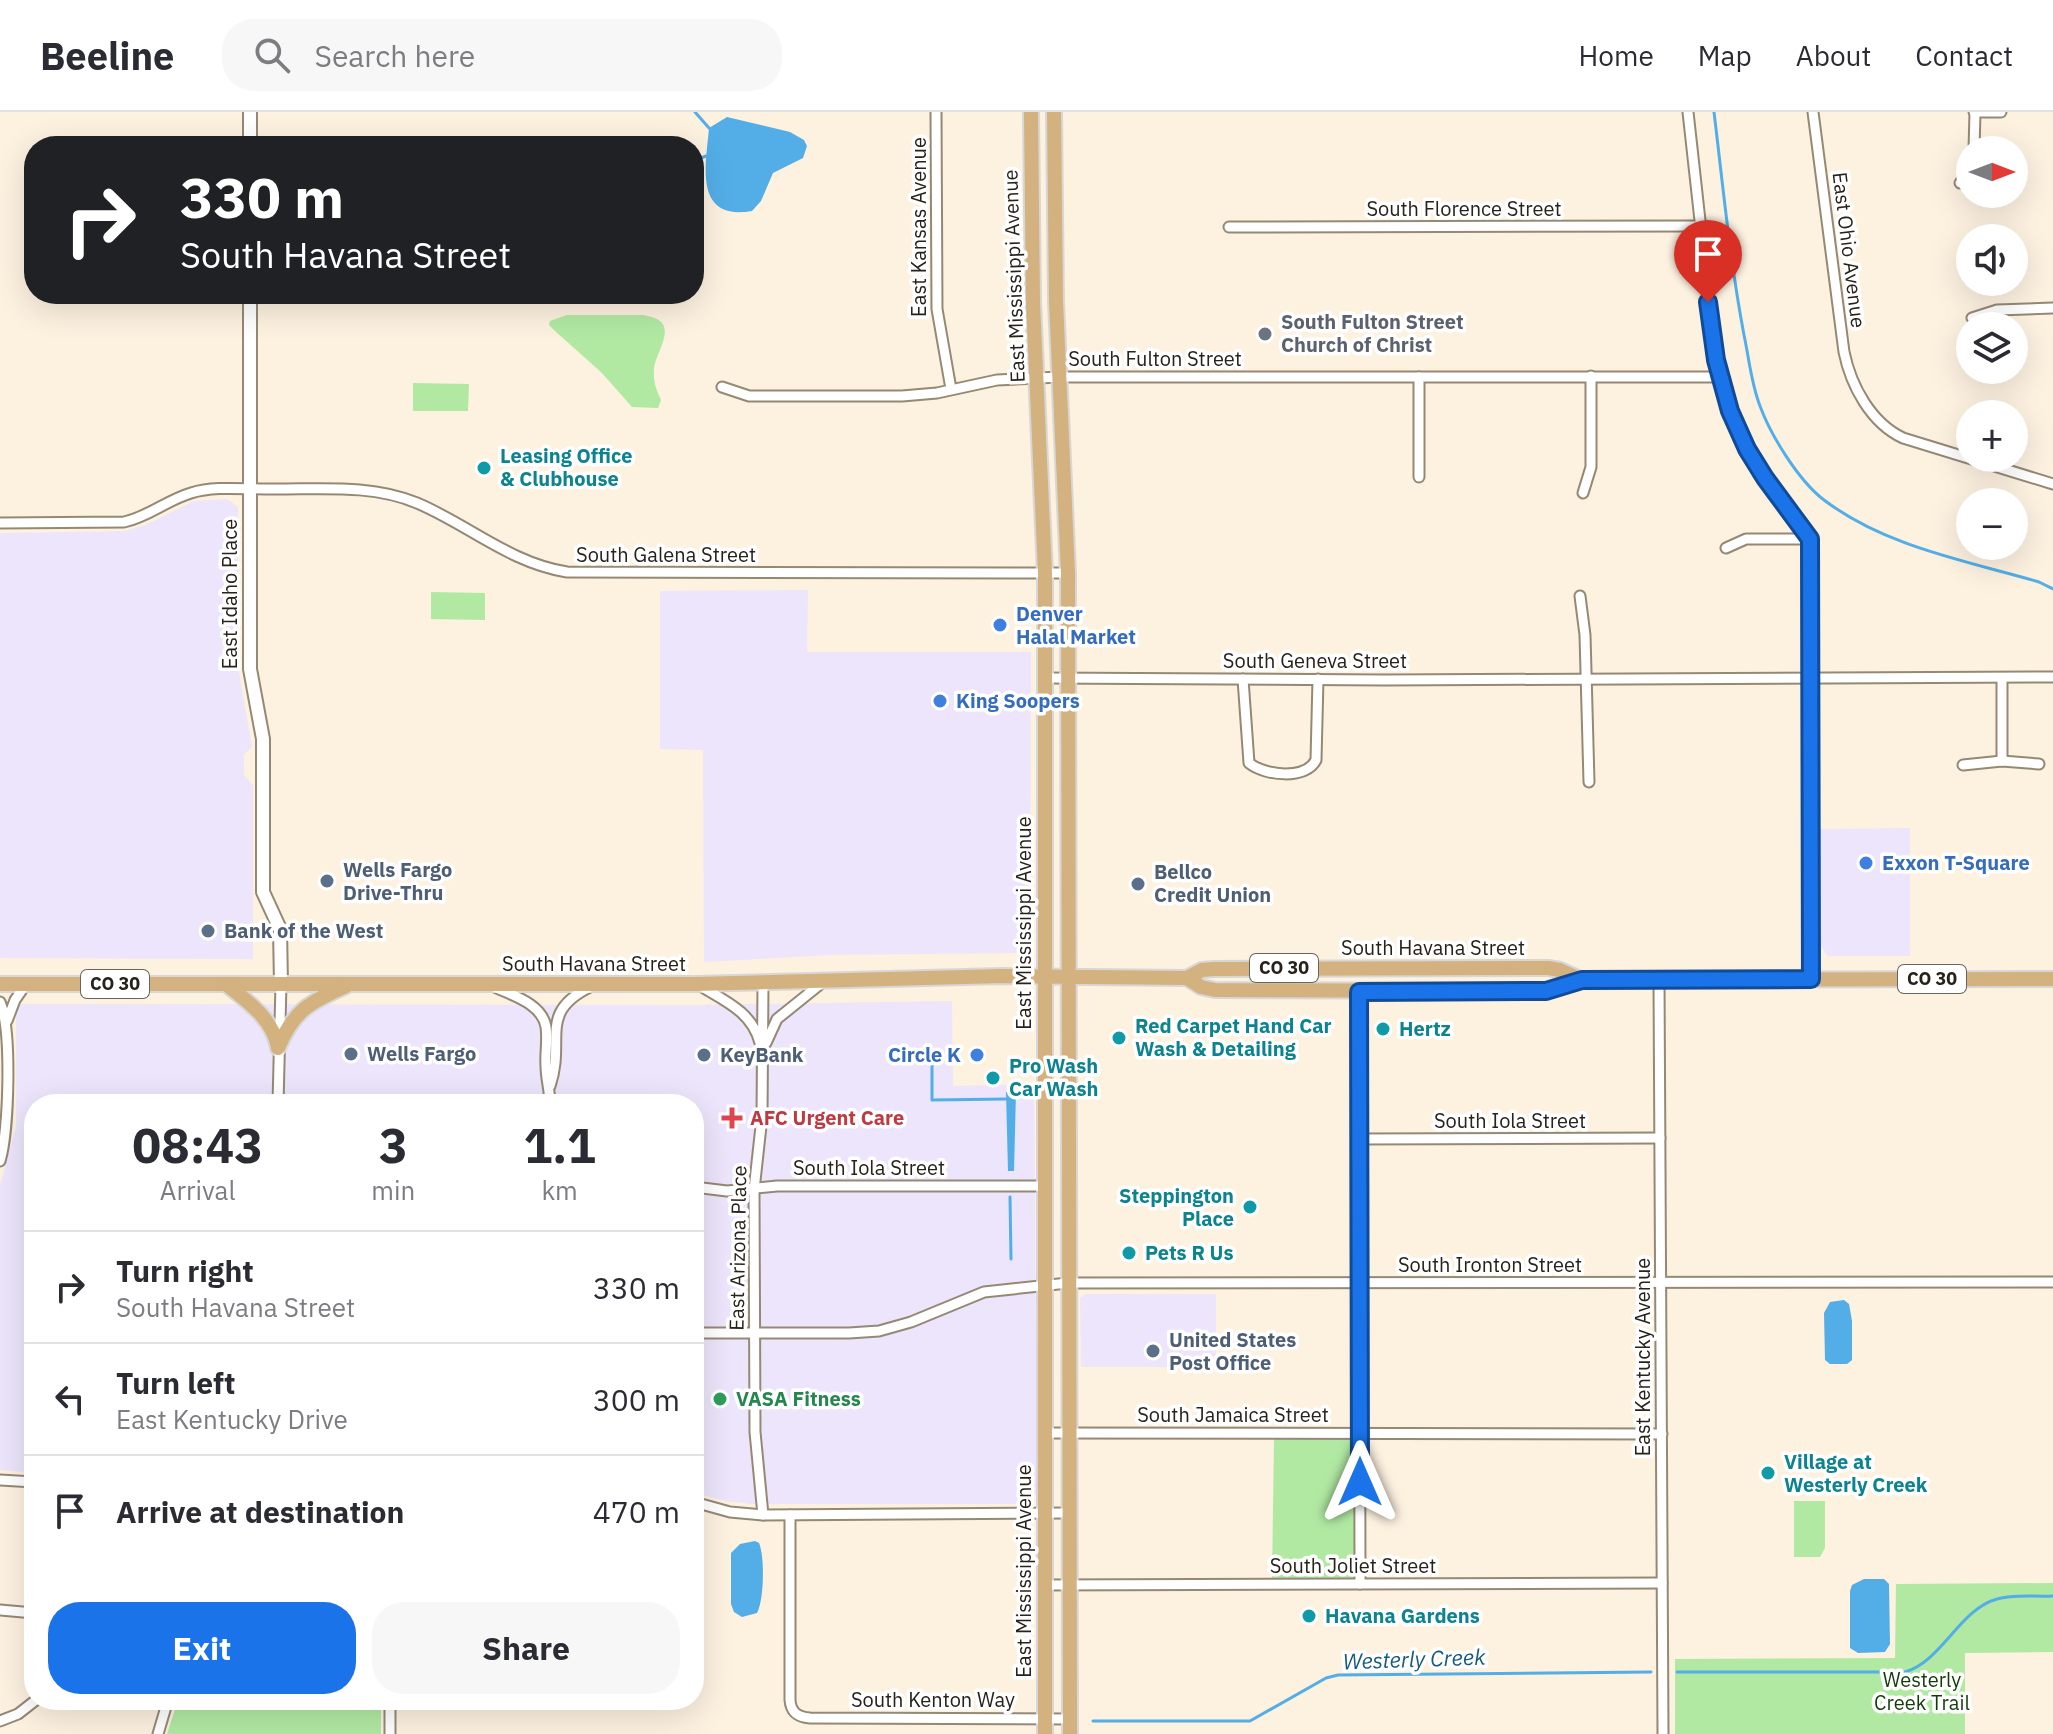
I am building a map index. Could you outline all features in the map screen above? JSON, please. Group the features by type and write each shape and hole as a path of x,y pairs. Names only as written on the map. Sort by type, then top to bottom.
{"main road":[{"name":"East Mississippi Avenue","path":"1031,112 1031,258 1045,573 1045,1726"},
{"name":"East Mississippi Avenue","path":"1054,112 1055,265 1068,573 1070,1726"},
{"name":"South Havana Street","path":"0,984 696,984 1045,976 1187,978 1207,969 1345,967 1554,969 1582,980"},
{"path":"1313,992 1334,981 1345,967"},
{"path":"1359,992 1365,981 1384,967"},
{"path":"1469,991 1495,967"},
{"name":"South Havana Street","path":"1187,978 1201,987 1215,990 1313,992 1549,991 1582,980 2053,979"},
{"path":"226,984 264,1016 274,1031 278,1048"},
{"path":"278,1048 297,1014 314,1001 352,984"}],"street":[{"path":"250,112 250,136"},
{"name":"East Kansas Avenue","path":"936,112 937,315 951,389"},
{"path":"1688,112 1720,377 1730,411 1747,449 1810,539 1811,979"},
{"name":"East Ohio Avenue","path":"1813,112 1844,352 1858,390 1876,418 1896,435 2053,484"},
{"path":"1974,136 1974,112 2001,112"},
{"name":"South Florence Street","path":"1229,227 1700,226"},
{"name":"East Idaho Place","path":"250,304 250,660 263,739 263,892 280,929 281,984"},
{"path":"1991,312 2053,308"},
{"path":"1583,493 1591,467 1591,376"},
{"name":"South Fulton Street","path":"722,387 749,396 912,396 997,380 1060,377 1720,377"},
{"path":"1419,377 1419,477"},
{"name":"South Galena Street","path":"0,523 116,523 141,517 192,493 249,489 357,490 393,495 427,507 521,560 567,572 1068,573"},
{"path":"1726,548 1746,539 1810,539"},
{"path":"1580,596 1585,635 1589,782"},
{"name":"South Geneva Street","path":"1045,678 2053,677"},
{"path":"2002,678 2002,761"},
{"path":"1243,679 1249,763 1264,772 1280,773 1312,768 1316,760 1318,679"},
{"path":"1963,765 2002,761 2039,764"},
{"name":"East Kentucky Avenue","path":"1659,979 1663,1734"},
{"path":"763,1054 777,1019 825,980"},
{"name":"East Arizona Place","path":"763,983 761,1133 754,1190 755,1432 763,1515"},
{"path":"6,1024 26,984"},
{"path":"278,1094 281,984"},
{"path":"488,984 530,1004 543,1018 550,1094"},
{"path":"550,1086 556,1069 559,1012 571,997 596,984"},
{"path":"696,984 748,1017 757,1031 763,1054"},
{"path":"1359,992 1360,1584"},
{"path":"0,1002 6,1024 6,1120 0,1161"},
{"name":"South Iola Street","path":"1359,1139 1660,1138"},
{"name":"South Iola Street","path":"704,1188 727,1191 777,1186 1044,1186"},
{"name":"South Ironton Street","path":"704,1333 879,1331 903,1325 984,1292 1068,1283 2053,1282"},
{"name":"South Jamaica Street","path":"1044,1433 1662,1434"},
{"path":"0,1480 24,1481"},
{"path":"704,1505 730,1512 763,1515 1070,1513"},
{"name":"South Kenton Way","path":"790,1515 790,1700 792,1710 797,1715 810,1718 1070,1726"},
{"name":"South Joliet Street","path":"1044,1585 1662,1583"},
{"path":"0,1610 24,1612"},
{"path":"0,1721 24,1709"},
{"path":"158,1734 165,1710"},
{"path":"390,1710 390,1734"}],"shaded area":[{"path":"227,499 238,507 238,667 252,747 244,754 244,775 253,785 253,959 0,958 0,533 125,531 145,525 194,501"},
{"path":"808,590 807,652 1031,652 1030,949 1025,953 831,955 704,962 703,750 660,749 660,591"},
{"path":"1910,828 1910,956 1828,956 1820,945 1820,829"},
{"path":"952,1001 953,1086 1034,1084 1037,1487 1035,1496 1029,1502 754,1504 704,1496 704,1094 24,1094 24,1472 0,1470 0,1185 16,1127 16,1004 699,1005"},
{"path":"1086,1294 1216,1294 1216,1367 1081,1367 1080,1298"}],"green space":[{"path":"567,315 642,315 662,323 664,336 654,373 661,400 658,408 632,407 602,373 549,325 550,321"},
{"path":"413,383 469,384 468,411 413,411"},
{"path":"431,592 485,593 485,620 431,619"},
{"path":"1274,1438 1355,1438 1356,1578 1272,1578"},
{"path":"1794,1501 1825,1501 1825,1548 1820,1557 1794,1557"},
{"name":"Westerly Creek Trail","path":"2053,1583 2053,1652 1965,1653 1965,1734 1675,1734 1675,1659 1895,1658 1896,1584"},
{"path":"175,1710 381,1710 381,1734 167,1734"}],"water":[{"path":"727,117 790,132 804,140 807,146 803,158 773,173 761,201 752,211 733,212 720,207 707,187 709,128"},
{"path":"1006,1092 1016,1092 1014,1171 1008,1171"},
{"path":"1844,1300 1849,1304 1852,1321 1852,1360 1847,1364 1830,1364 1825,1360 1824,1313 1830,1302"},
{"path":"759,1543 762,1558 761,1599 757,1613 742,1617 734,1612 731,1604 731,1553 740,1544"},
{"path":"1864,1579 1884,1579 1889,1584 1890,1644 1885,1652 1858,1653 1850,1648 1850,1591 1852,1585"}],"waterway":[{"path":"695,112 709,128"},
{"path":"1714,112 1727,224 1752,379 1765,418 1796,470 1824,500 1874,530 1928,551 2039,582 2053,589"},
{"path":"932,1049 932,1100 1006,1099"},
{"path":"1010,1197 1011,1259"},
{"name":"Westerly Creek","path":"1677,1672 1905,1672 1930,1657 1972,1613 1984,1605 2010,1597 2053,1596"},
{"name":"Westerly Creek","path":"1093,1721 1250,1721 1326,1678 1338,1675 1651,1672"}],"place":[{"name":"South Fulton Street Church of Christ","path":"1265,334"},
{"name":"Leasing Office & Clubhouse","path":"484,468"},
{"name":"Denver Halal Market","path":"1000,625"},
{"name":"King Soopers","path":"940,701"},
{"name":"Exxon T-Square","path":"1866,863"},
{"name":"Wells Fargo Drive-Thru","path":"327,881"},
{"name":"Bellco Credit Union","path":"1138,884"},
{"name":"Bank of the West","path":"208,931"},
{"name":"Hertz","path":"1383,1029"},
{"name":"Red Carpet Hand Car Wash & Detailing","path":"1119,1038"},
{"name":"Wells Fargo","path":"351,1054"},
{"name":"KeyBank","path":"704,1055"},
{"name":"Circle K","path":"977,1055"},
{"name":"Pro Wash Car Wash","path":"993,1078"},
{"name":"AFC Urgent Care","path":"732,1118"},
{"name":"Steppington Place","path":"1250,1207"},
{"name":"Pets R Us","path":"1129,1253"},
{"name":"United States Post Office","path":"1153,1351"},
{"name":"VASA Fitness","path":"720,1399"},
{"name":"Village at Westerly Creek","path":"1768,1473"},
{"name":"Havana Gardens","path":"1309,1616"}],"route":[{"path":"1360,1482 1359,992 1546,991 1582,980 1811,979 1810,539 1765,478 1747,449 1730,411 1716,360 1708,302"}]}
